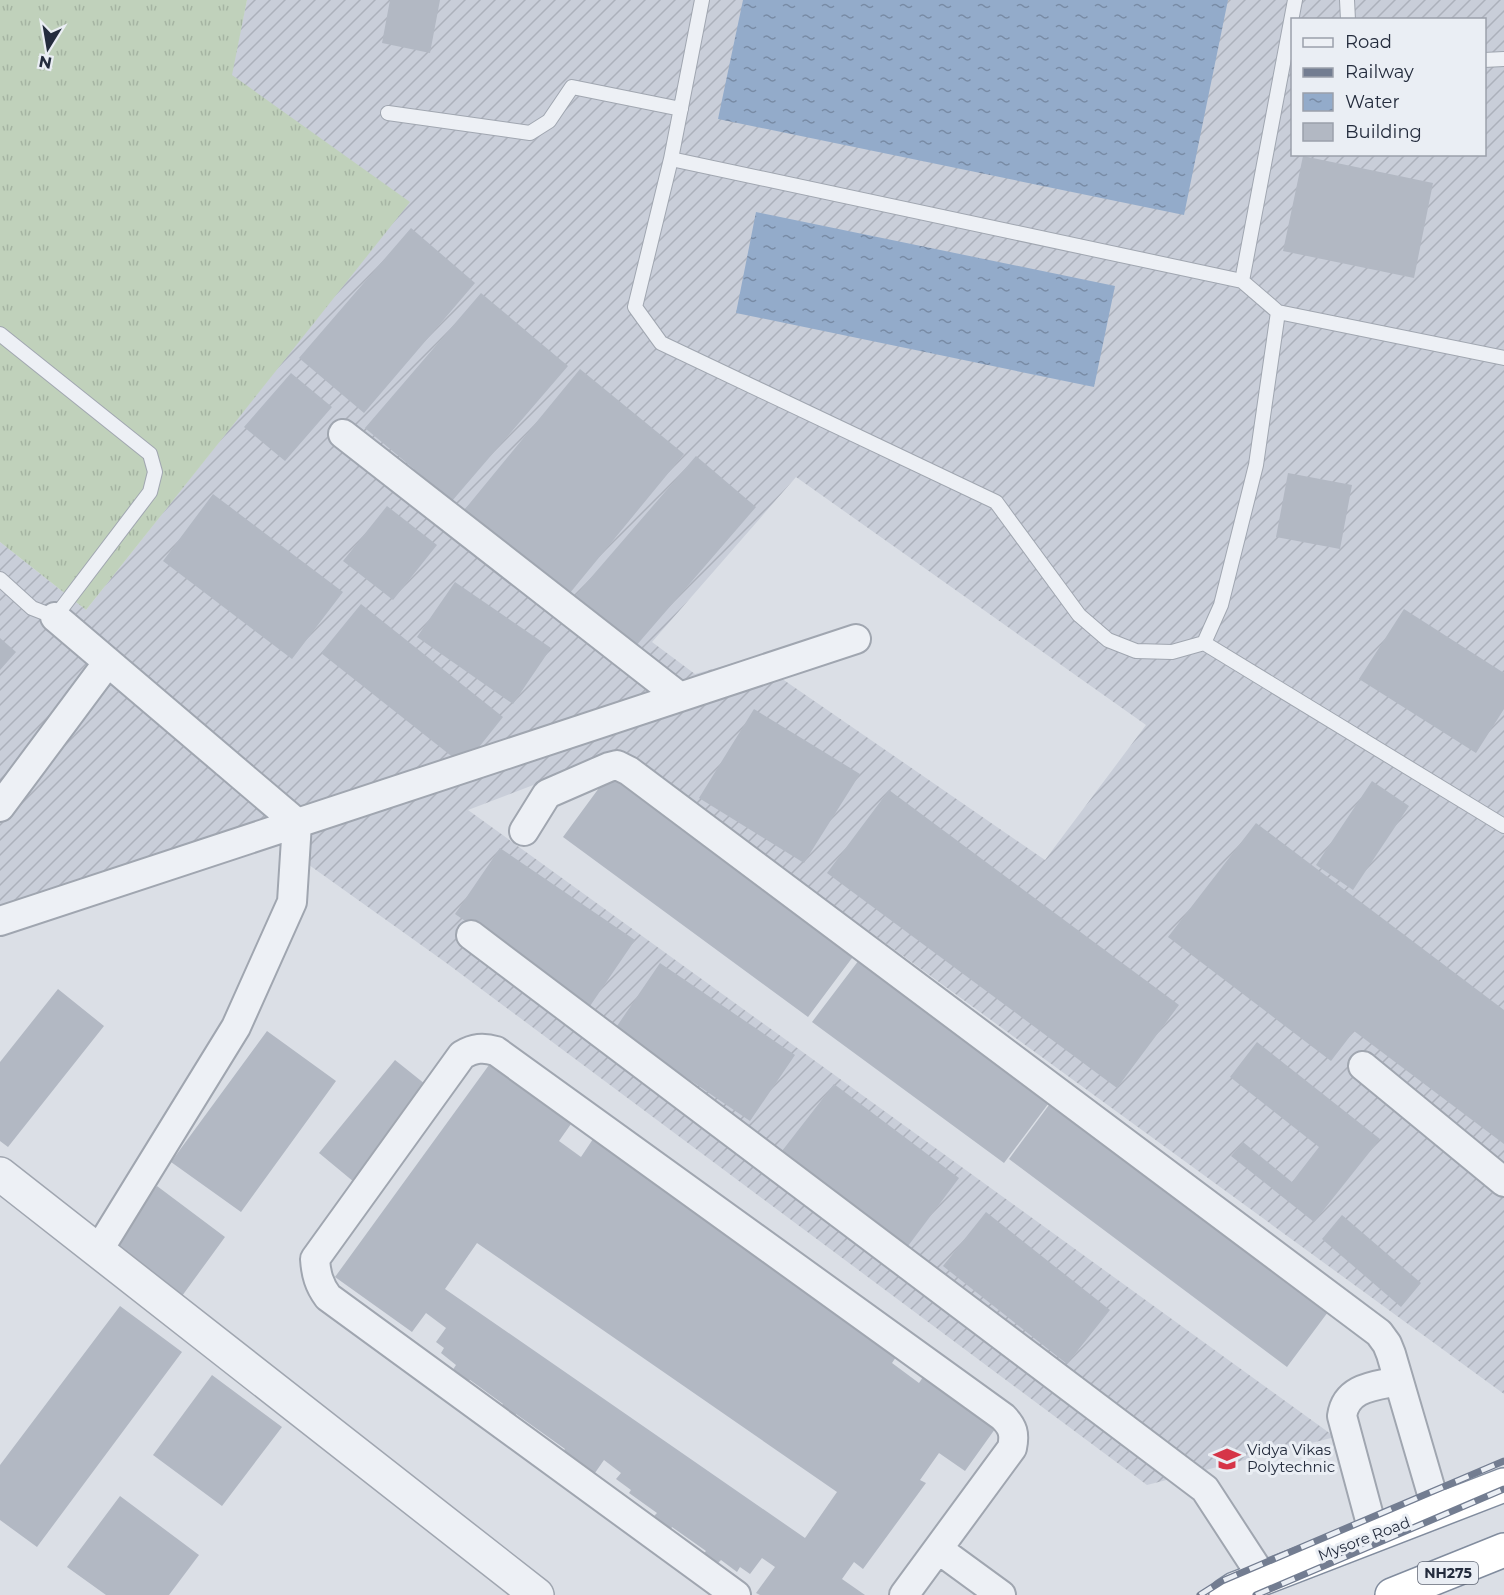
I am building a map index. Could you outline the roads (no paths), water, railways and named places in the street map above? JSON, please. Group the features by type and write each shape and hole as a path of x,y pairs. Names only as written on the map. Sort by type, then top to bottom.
{"highway":[{"name":"Mysore Road","path":"1226,1595 1235,1589 1504,1485"},
{"name":"NH275","path":"1392,1595 1504,1550"}],"street":[{"path":"343,434 680,697"},
{"path":"55,617 297,823"},
{"path":"0,921 856,639"},
{"path":"0,807 108,662"},
{"path":"524,831 547,794 609,767 617,765 629,771 1379,1333 1387,1344 1437,1511"},
{"path":"98,1251 236,1027 292,902 297,823"},
{"path":"471,935 1205,1489 1263,1578"},
{"path":"736,1595 328,1297 321,1289 316,1275 315,1259 462,1055 473,1048 496,1051 974,1396 1012,1426 1014,1438 1012,1448 904,1595"},
{"path":"1363,1066 1504,1182"},
{"path":"0,1174 537,1595"},
{"path":"1374,1535 1342,1416 1343,1406 1356,1393 1398,1381"},
{"path":"939,1549 1001,1595"}],"lane":[{"path":"702,0 671,159 635,307 661,344 996,502 1079,615 1108,640 1136,651 1172,652 1204,643 1504,826"},
{"path":"1292,18 1295,0"},
{"path":"1347,0 1348,18"},
{"path":"1242,282 1291,21"},
{"path":"1486,60 1504,59"},
{"path":"388,113 530,133 549,121 572,87 681,109"},
{"path":"671,159 1242,282 1278,312 1504,358"},
{"path":"1204,643 1221,605 1256,465 1278,312"},
{"path":"0,333 150,454 155,472 150,492 55,617 32,608 0,579"}],"water":[{"path":"743,0 1228,0 1184,215 718,119"},
{"path":"756,212 1115,286 1094,387 736,313"}],"railway":[{"path":"1200,1595 1222,1581 1504,1461"},
{"path":"1256,1595 1504,1489"}],"place":[{"name":"Vidya Vikas Polytechnic","path":"1227,1459"}]}
